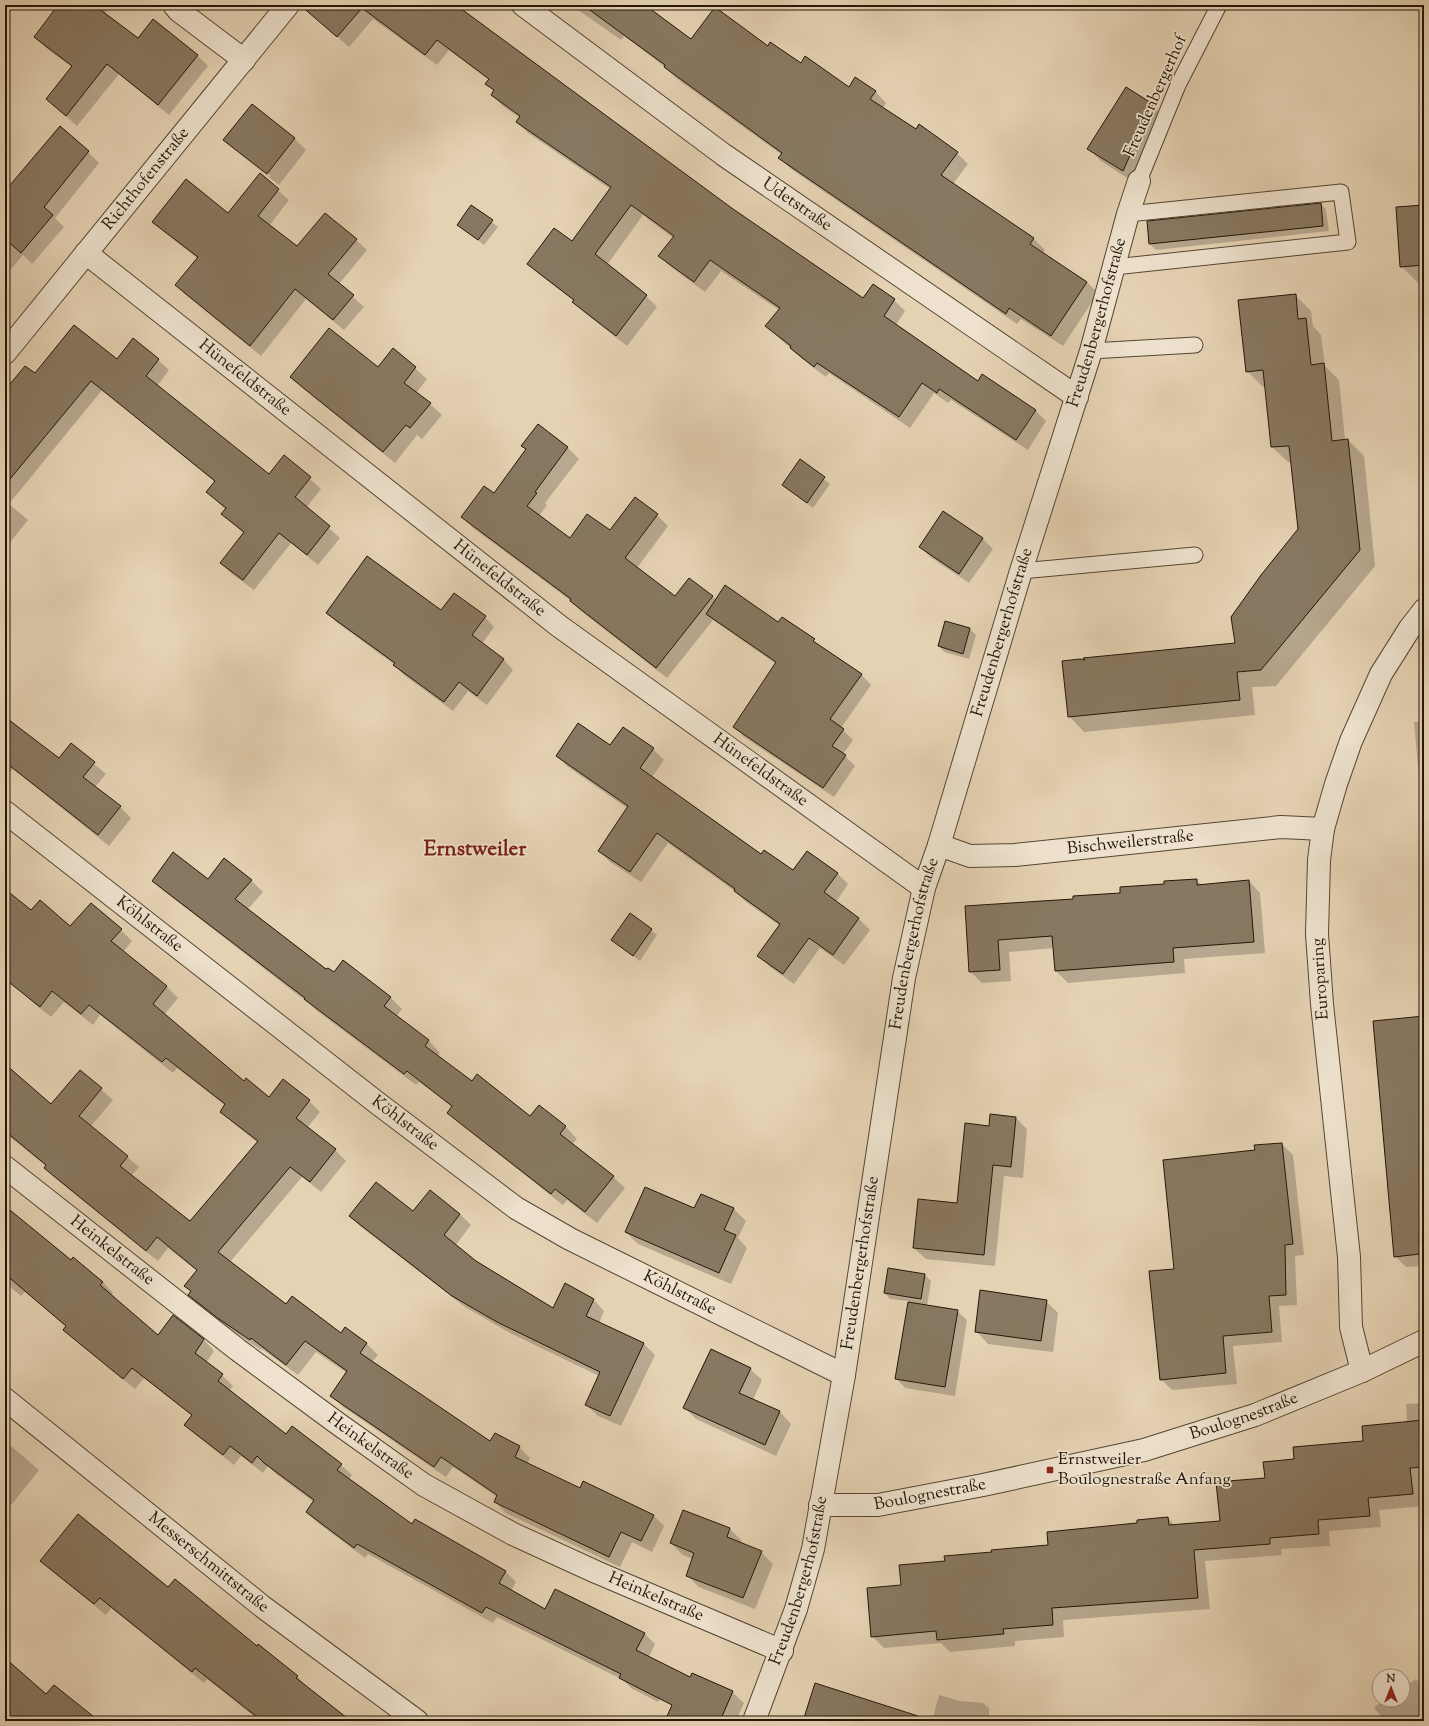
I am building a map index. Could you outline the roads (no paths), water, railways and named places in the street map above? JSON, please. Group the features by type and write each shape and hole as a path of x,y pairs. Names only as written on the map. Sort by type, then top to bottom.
{"street":[{"path":"174,5 179,11 244,60"},
{"name":"Richthofenstraße","path":"5,353 288,5"},
{"name":"Udetstraße","path":"522,5 724,155 1077,397"},
{"name":"Freudenbergerhofstraße","path":"754,1721 782,1651 813,1549 844,1375 904,978 924,888 939,845 1021,571 1091,351 1128,214 1139,181"},
{"name":"Hünefeldstraße","path":"86,253 559,626 924,888"},
{"name":"Europaring","path":"1362,1371 1351,1327 1349,1257 1332,1110 1317,934 1318,874 1323,828 1350,741 1378,681 1410,628 1424,610"},
{"name":"Köhlstraße","path":"5,812 376,1102 516,1208 570,1239 844,1375"},
{"name":"Bischweilerstraße","path":"939,845 970,856 1015,855 1281,827 1323,828"},
{"name":"Heinkelstraße","path":"5,1167 238,1350 337,1424 424,1484 513,1534 582,1566 782,1651"},
{"name":"Boulognestraße","path":"820,1505 878,1505 982,1485 1144,1450 1255,1415 1362,1371 1424,1341"},
{"name":"Messerschmittstraße","path":"5,1399 263,1607 417,1721"}],"lane":[{"name":"Freudenbergerhof","path":"1139,181 1178,85 1219,5"},
{"path":"1114,267 1348,242 1341,192 1128,214"},
{"path":"1091,351 1194,345"},
{"path":"1021,571 1194,555"}],"place":[{"name":"Ernstweiler Boulognestraße Anfang","path":"1050,1470"}],"district":[{"name":"Ernstweiler","path":"475,850"}]}
